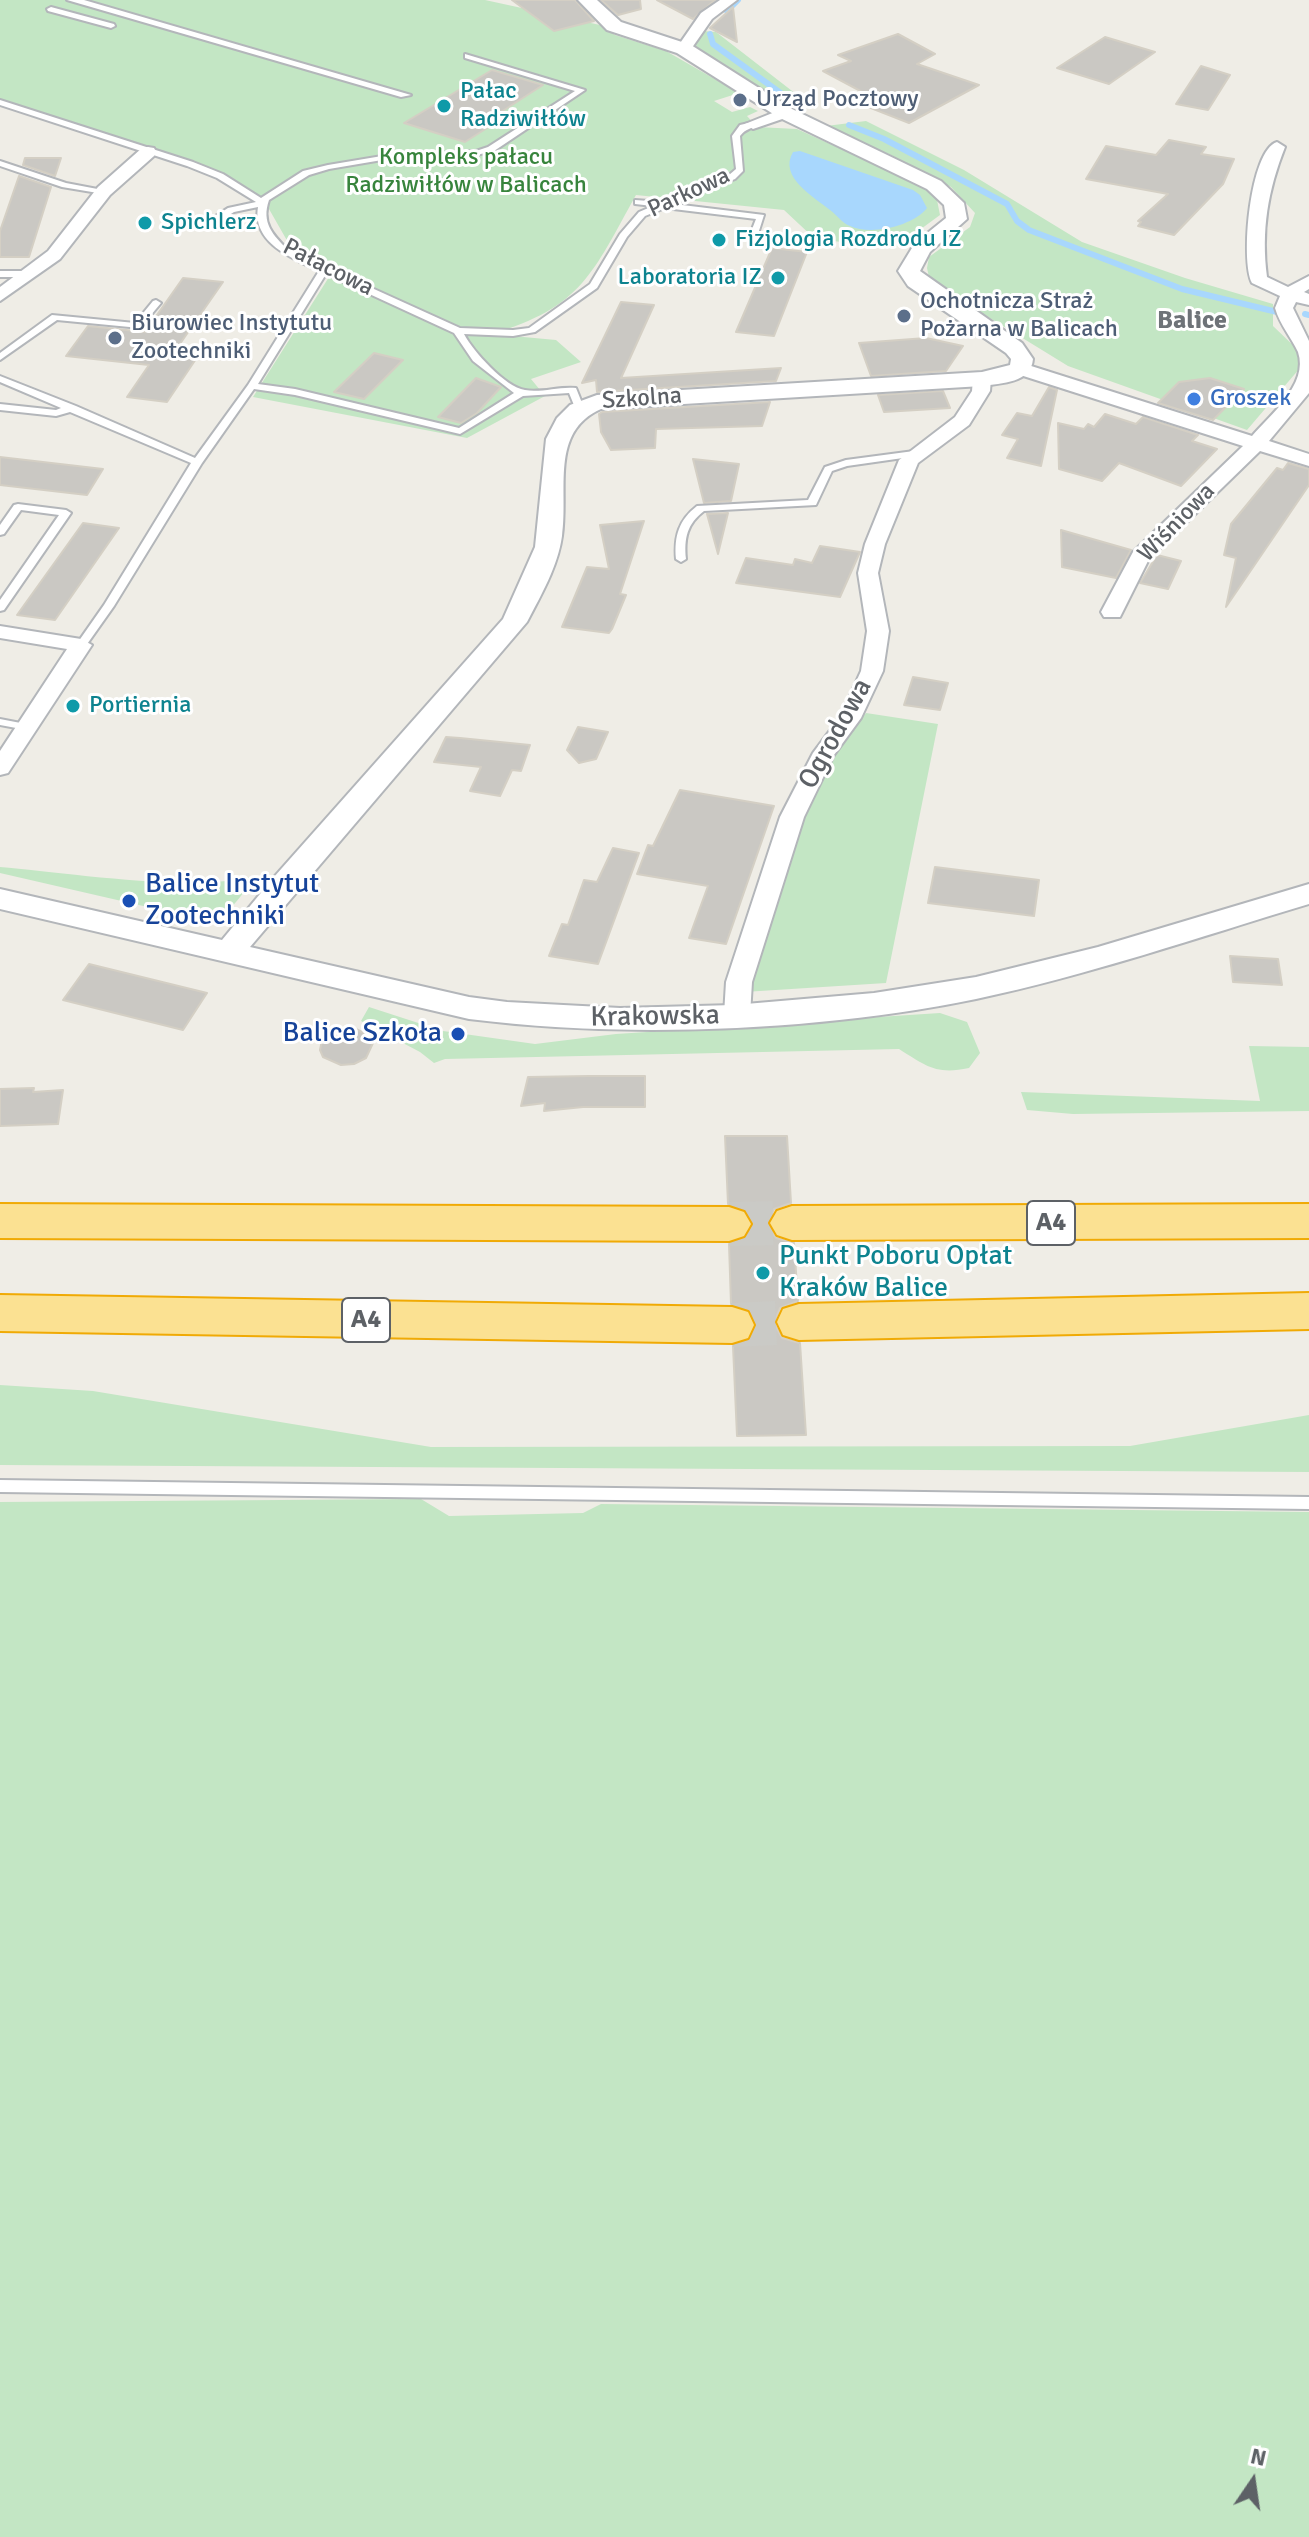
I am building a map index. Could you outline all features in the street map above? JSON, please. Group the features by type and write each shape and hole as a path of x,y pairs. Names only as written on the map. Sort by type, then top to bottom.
{"highway":[{"path":"0,1221 729,1224"},
{"name":"A4","path":"792,1223 1309,1221"},
{"path":"799,1322 1309,1311"},
{"name":"A4","path":"0,1313 732,1325"}],"street":[{"path":"72,0 405,95"},
{"path":"587,0 614,26 684,49 785,113 934,185 954,203 957,219 947,230 922,245 912,258 909,271 916,281 1014,348 1022,359 1021,369 1309,460"},
{"path":"684,49 706,16 730,0"},
{"name":"Parkowa","path":"753,124 785,113"},
{"path":"1277,147 1261,185 1254,252 1258,279 1300,297 1309,281"},
{"path":"0,296 61,247 104,191 148,152"},
{"name":"Wiśniowa","path":"1112,612 1140,556 1255,445 1304,387 1309,375 1308,354 1289,324 1284,308 1300,297"},
{"name":"Szkolna","path":"229,952 284,884 514,622 531,589 550,537 556,437 564,420 579,408 597,402 982,379 1021,369"},
{"path":"914,454 962,421 981,391 982,379"},
{"name":"Ogrodowa","path":"737,1015 739,982 792,817 824,753 850,718 872,671 878,631 868,573 875,544 914,454"},
{"path":"0,632 81,645 0,768"},
{"name":"Krakowska","path":"0,899 417,998 515,1015 642,1019 869,1005 978,988 1165,939 1309,894"}],"lane":[{"path":"51,9 111,26"},
{"name":"Pałacowa","path":"458,331 285,252 263,230 260,217 263,203 306,173 388,157 460,155 491,149 581,90 468,56"},
{"path":"0,102 220,176 263,203"},
{"name":"Parkowa","path":"458,331 513,333 532,330 557,315 594,286 623,236 642,214 732,177 740,169 736,136 743,127 753,124"},
{"path":"0,163 65,185 104,191"},
{"path":"638,202 761,217 753,237"},
{"path":"214,221 231,210 263,203"},
{"path":"81,645 109,606 197,462 252,386 323,271"},
{"path":"0,274 29,274"},
{"path":"0,357 55,317 137,326 156,303"},
{"path":"458,331 467,351 484,369 521,393"},
{"path":"0,379 197,462"},
{"path":"252,386 295,392 460,431 521,393 573,390 579,408"},
{"path":"0,407 56,413 74,408"},
{"path":"681,559 679,539 686,519 701,508 812,503 828,469 846,463 914,454"},
{"path":"0,532 18,507 66,513 0,608"},
{"path":"0,722 27,727"},
{"path":"0,1486 1309,1503"}],"green space":[{"name":"Kompleks pałacu Radziwiłłów w Balicach","path":"0,0 485,0 600,25 615,35 666,51 739,93 714,101 732,112 750,107 758,111 747,116 757,127 797,129 901,176 937,200 940,215 895,248 815,239 784,210 636,195 608,246 582,284 546,312 491,334 556,340 581,362 531,379 545,396 467,438 253,397 336,266 289,244 265,202 218,171 0,100"},
{"path":"703,31 716,32 805,101 788,106 694,46"},
{"path":"866,121 964,170 1082,242 1185,278 1273,304 1273,326 1297,349 1300,368 1247,430 1068,366 946,291 931,286 927,268 929,257 970,227 975,213 951,187 891,155 826,126"},
{"path":"866,713 938,724 886,983 744,992 807,797 834,753"},
{"path":"0,867 166,882 231,880 256,875 228,911 204,920 0,873"},
{"path":"369,1007 443,1031 535,1044 616,1034 940,1013 967,1022 980,1053 969,1068 958,1070 939,1070 899,1049 445,1059 434,1063 420,1052 361,1021"},
{"path":"1249,1046 1309,1047 1309,1111 1073,1114 1027,1110 1021,1092 1260,1101"},
{"path":"0,1385 93,1391 431,1447 1130,1446 1309,1415 1309,1472 0,1465"},
{"path":"421,1499 449,1516 583,1513 601,1504 1309,1512 1309,2537 0,2537 0,1502"}],"water":[{"path":"800,151 913,190 920,195 927,208 912,220 891,228 869,230 850,226 807,193 794,178 790,161 793,152"}],"building":[{"path":"512,0 575,0 594,21 554,31"},
{"path":"601,0 640,0 641,9 618,15"},
{"path":"657,0 715,0 693,19"},
{"path":"733,7 737,42 710,28"},
{"path":"898,34 935,54 917,64 979,85 909,123 848,99 866,94 823,71 851,61 838,55"},
{"path":"1105,37 1155,52 1109,84 1057,68"},
{"path":"1201,66 1230,75 1208,110 1176,104"},
{"name":"Pałac Radziwiłłów","path":"492,70 543,85 501,112 509,114 465,142 404,123"},
{"path":"1169,140 1206,147 1201,154 1234,159 1223,184 1174,235 1138,226 1141,222 1138,221 1168,194 1086,179 1106,146 1156,155"},
{"path":"25,158 61,158 55,176 23,165"},
{"path":"19,176 51,187 29,257 0,257 0,231"},
{"path":"772,248 807,252 774,336 736,332"},
{"name":"Biurowiec Instytutu Zootechniki","path":"183,278 223,282 175,351 200,353 167,402 127,397 149,365 66,356 88,326 145,332"},
{"path":"621,302 654,305 621,378 781,368 776,381 597,392 596,380 582,383"},
{"path":"926,338 963,346 946,371 871,376 859,343"},
{"path":"374,353 403,360 364,399 334,392"},
{"path":"476,378 501,387 477,413 461,423 438,417"},
{"path":"1210,378 1244,389 1213,420 1158,403 1179,382"},
{"path":"1049,387 1057,390 1041,466 1007,458 1018,439 1002,435 1017,413 1032,416"},
{"path":"943,391 950,408 884,412 878,395"},
{"path":"770,402 762,426 656,429 655,448 611,450 601,432 599,414 602,412"},
{"path":"1105,414 1136,424 1143,417 1198,435 1192,441 1217,449 1181,486 1119,463 1102,481 1059,469 1058,423 1084,429 1088,424 1094,427"},
{"path":"0,457 103,469 87,495 0,485"},
{"path":"693,459 739,464 731,501 704,503"},
{"path":"1288,463 1309,469 1309,485 1226,607 1236,558 1224,555 1231,524 1277,468 1283,470"},
{"path":"728,513 718,554 707,514"},
{"path":"644,521 620,594 626,595 609,633 562,627 587,567 609,569 600,525"},
{"path":"83,523 119,528 55,620 17,615"},
{"path":"1061,530 1131,550 1116,578 1062,567"},
{"path":"820,546 860,552 840,597 736,583 746,558 793,565 795,559 812,563"},
{"path":"1157,555 1181,561 1168,589 1140,583"},
{"path":"913,677 948,683 940,710 904,705"},
{"path":"578,727 608,732 596,759 579,763 567,750"},
{"path":"446,737 530,745 521,771 512,770 500,796 470,791 481,767 434,762"},
{"path":"680,790 774,806 726,944 689,938 708,886 637,874 648,845 653,846"},
{"path":"613,848 639,853 598,964 549,956 562,924 568,925 584,880 597,882"},
{"path":"935,867 1039,880 1034,916 928,903"},
{"path":"1230,956 1278,959 1282,985 1233,982"},
{"path":"89,964 207,993 183,1030 63,1000"},
{"path":"354,1028 366,1034 373,1043 366,1058 354,1064 341,1065 323,1057 320,1050 322,1040 339,1029"},
{"path":"645,1076 645,1107 583,1107 544,1111 545,1103 521,1106 528,1077"},
{"path":"34,1088 33,1092 63,1090 58,1124 0,1126 0,1089"},
{"name":"Punkt Poboru Opłat Kraków Balice","path":"725,1136 787,1136 791,1203 774,1209 767,1225 776,1238 794,1243 798,1301 780,1308 774,1323 782,1338 800,1343 806,1435 737,1436 733,1346 751,1339 757,1324 749,1309 731,1304 729,1244 747,1238 754,1222 745,1209 728,1204"}],"waterway":[{"path":"727,11 738,0"},
{"path":"710,34 713,44 793,102"},
{"path":"849,125 884,139 1007,204 1017,221 1029,230 1182,289 1277,312"},
{"path":"1305,314 1309,315"}],"tunnel":[{"path":"729,1224 792,1223"},
{"path":"732,1325 799,1322"}],"place":[{"name":"Urząd Pocztowy","path":"740,100"},
{"name":"Pałac Radziwiłłów","path":"444,106"},
{"name":"Spichlerz","path":"145,223"},
{"name":"Fizjologia Rozdrodu IZ","path":"719,240"},
{"name":"Laboratoria IZ","path":"778,278"},
{"name":"Ochotnicza Straż Pożarna w Balicach","path":"904,316"},
{"name":"Biurowiec Instytutu Zootechniki","path":"115,338"},
{"name":"Groszek","path":"1194,399"},
{"name":"Portiernia","path":"73,706"},
{"name":"Balice Instytut Zootechniki","path":"129,901"},
{"name":"Balice Szkoła","path":"458,1034"},
{"name":"Punkt Poboru Opłat Kraków Balice","path":"763,1273"}],"district":[{"name":"Balice","path":"1192,321"}]}
